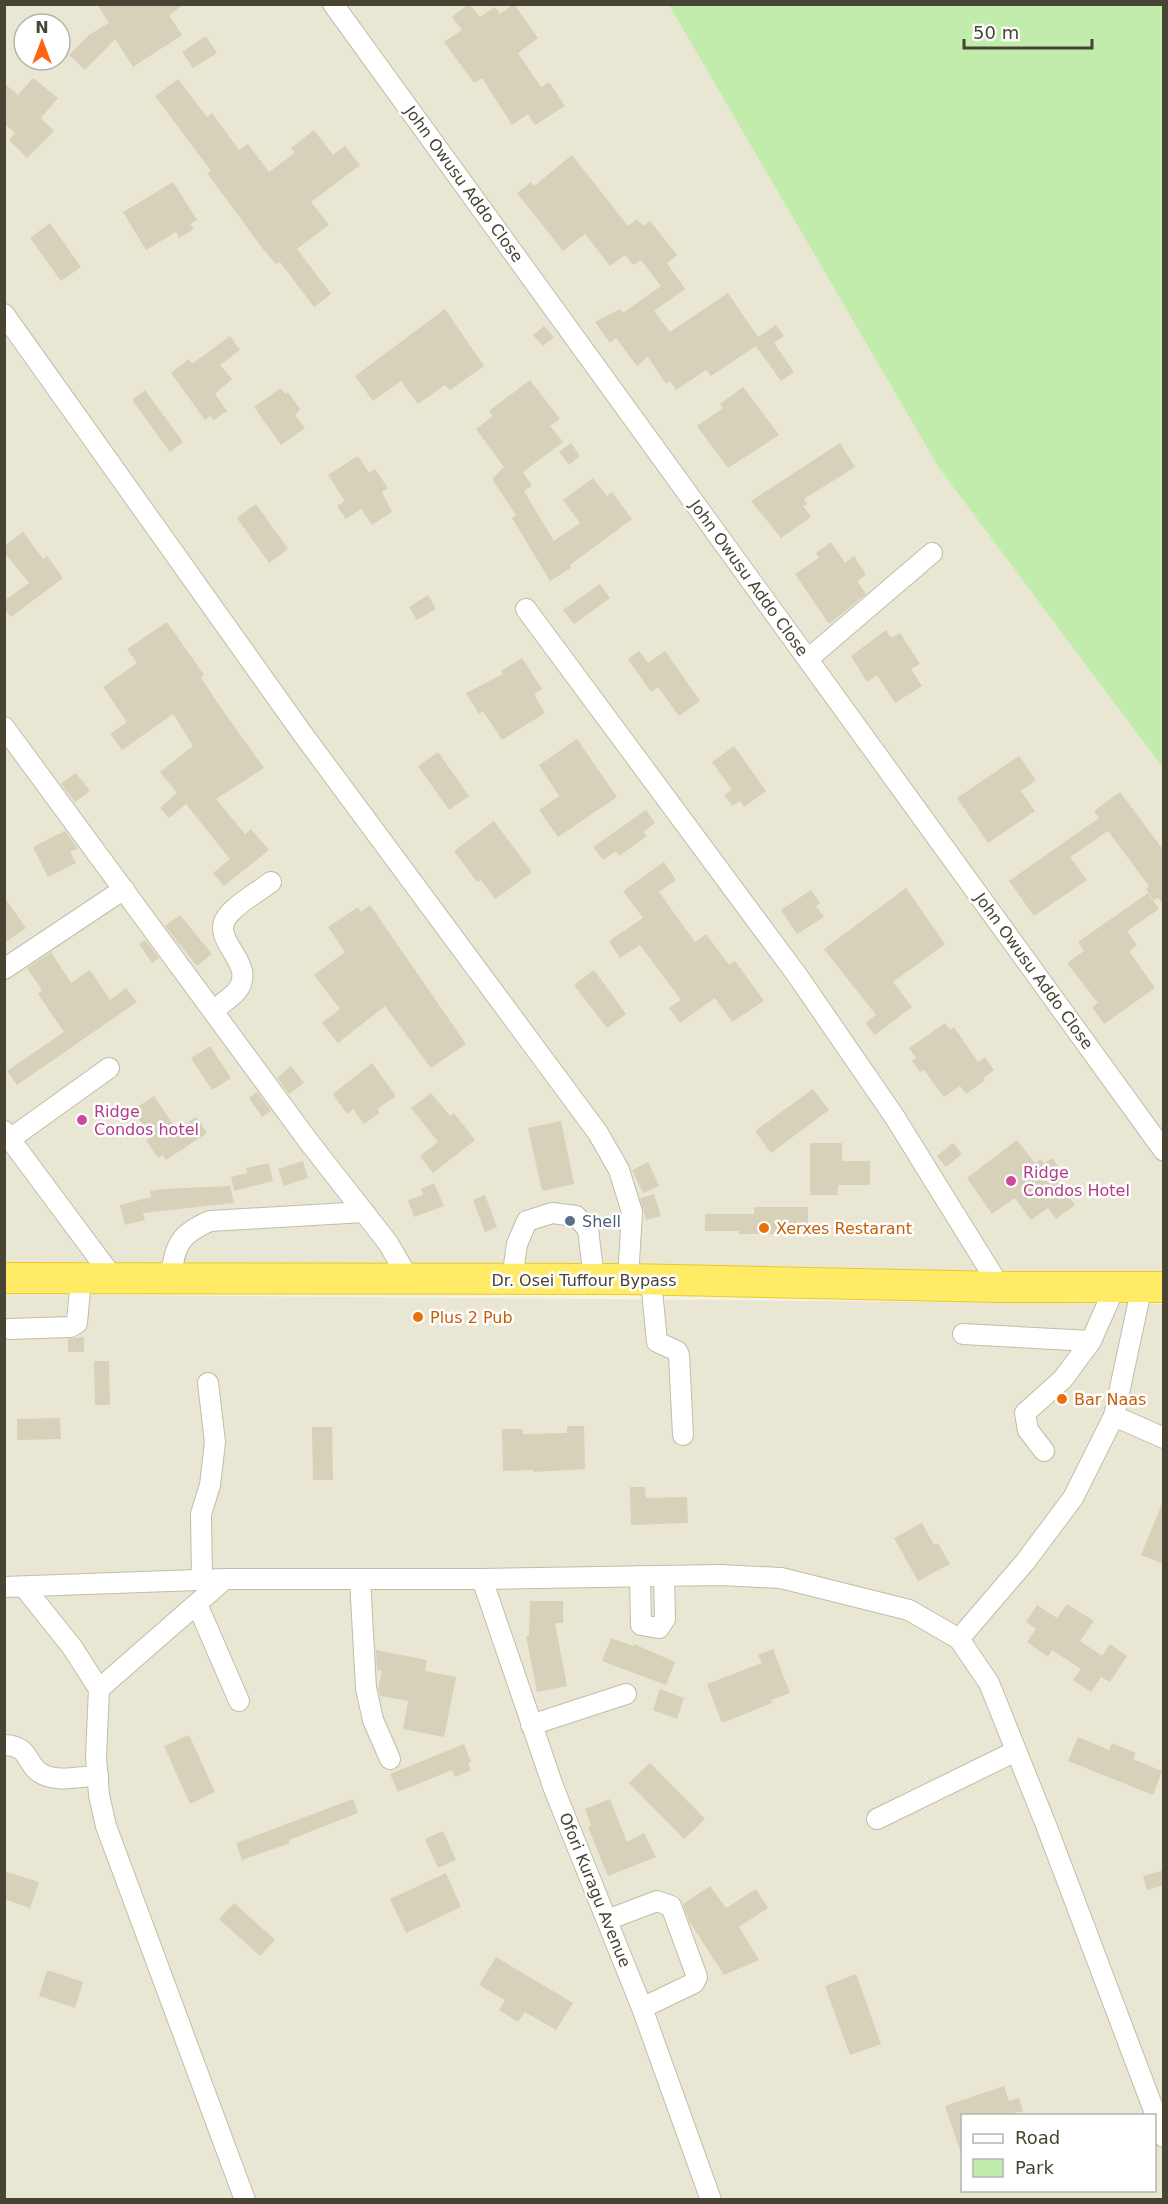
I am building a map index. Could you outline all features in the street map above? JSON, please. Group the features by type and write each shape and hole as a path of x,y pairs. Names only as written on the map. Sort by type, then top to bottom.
{"highway":[{"name":"Dr. Osei Tuffour Bypass","path":"4,1278 594,1279 839,1282 1000,1287 1140,1287"}],"street":[{"name":"John Owusu Addo Close","path":"333,4 1164,1151"},
{"path":"4,314 302,734 598,1133 619,1170 632,1212 640,1280 657,1342 677,1351 679,1355 683,1435"},
{"path":"808,659 932,553"},
{"path":"526,609 797,975 894,1116 1000,1287"},
{"path":"4,727 215,1010 309,1142 388,1243 409,1279"},
{"path":"215,1010 237,991 243,975 239,958 225,940 222,927 229,914 271,882"},
{"path":"4,969 124,889"},
{"path":"109,1068 7,1135 114,1279"},
{"path":"170,1279 177,1244 190,1229 210,1221 364,1212"},
{"path":"512,1279 517,1244 527,1221 552,1213 576,1216 588,1229 594,1279"},
{"path":"9,1329 70,1327 77,1323 81,1278"},
{"path":"1044,1451 1028,1430 1025,1413 1063,1379 1091,1341 1140,1287"},
{"path":"959,1639 1025,1562 1073,1498 1114,1416 1140,1287"},
{"path":"963,1334 1091,1341"},
{"path":"202,1580 201,1514 210,1485 215,1442 208,1383"},
{"path":"1114,1416 1164,1438"},
{"path":"14,1587 225,1579 482,1579 720,1575 781,1578 909,1610 959,1639 988,1683 1155,2114"},
{"path":"640,1576 639,1620 641,1625 646,1627 659,1628 665,1620 664,1576"},
{"path":"99,1689 225,1579"},
{"path":"360,1579 366,1688 374,1720 390,1759"},
{"name":"Ofori Kuragu Avenue","path":"482,1579 531,1725 642,2008 711,2199"},
{"path":"14,1587 72,1647 99,1689 98,1776 106,1826 245,2199"},
{"path":"197,1604 239,1701"},
{"path":"531,1725 626,1694"},
{"path":"4,1745 15,1745 24,1750 38,1771 45,1776 54,1778 98,1776"},
{"path":"878,1819 1016,1751"},
{"path":"607,1920 657,1901 666,1902 671,1906 697,1977 694,1983 642,2008"},
{"path":"1156,2116 1164,2137"}],"shaded area":[{"path":"5,5 669,5 939,468 1163,768 1163,1280 5,1268"},
{"path":"5,1294 1163,1304 1163,2199 5,2200"}],"green space":[{"path":"669,5 1163,5 1163,768 939,468"}],"building":[{"path":"97,4 184,4 169,15 182,35 133,67 115,39 85,70 72,58 72,52 89,35 109,23"},
{"path":"469,4 480,17 495,7 500,14 514,4 538,38 518,53 541,87 549,82 565,106 535,125 528,114 512,125 482,78 474,83 444,42 462,30 452,17"},
{"path":"206,36 217,53 193,68 182,52"},
{"path":"33,78 58,98 41,118 54,131 27,158 9,140 15,133 4,123 4,83 18,95"},
{"path":"178,79 207,117 212,113 239,150 248,144 269,172 295,153 291,148 314,130 333,155 345,146 360,165 311,202 329,225 297,249 331,294 314,307 280,262 276,264 263,249 207,173 211,171 155,96"},
{"path":"572,155 628,226 637,219 643,226 650,221 677,255 667,263 685,289 654,311 670,332 728,293 758,337 776,325 784,336 774,343 794,372 781,381 756,346 711,376 706,370 676,390 670,381 666,384 648,357 637,366 616,338 610,343 595,322 620,309 623,313 661,286 641,260 633,265 625,255 610,266 585,234 563,251 517,193 531,182 534,186"},
{"path":"173,182 197,220 190,224 194,229 179,238 176,232 146,250 123,212"},
{"path":"50,223 81,267 61,281 30,238"},
{"path":"445,309 484,366 450,390 445,385 418,404 401,381 373,401 355,376"},
{"path":"544,326 554,337 543,346 533,335"},
{"path":"230,336 240,350 220,365 232,379 215,394 227,411 214,420 210,416 205,420 171,373 189,359 192,364"},
{"path":"530,380 560,419 550,426 563,442 523,472 532,486 524,491 554,541 580,523 563,500 593,478 607,496 612,492 632,519 570,565 571,568 550,581 512,518 516,515 492,479 504,467 476,429 493,416 489,411"},
{"path":"743,387 779,435 728,468 697,426 723,408 720,404"},
{"path":"281,388 285,394 288,392 300,409 295,415 305,428 281,445 254,407"},
{"path":"145,390 183,442 170,452 132,400"},
{"path":"571,443 580,456 569,465 559,452"},
{"path":"840,443 855,467 804,499 807,504 803,506 811,517 781,538 751,501"},
{"path":"358,456 369,473 375,469 388,488 382,492 392,512 372,525 361,509 346,519 337,506 345,501 328,475"},
{"path":"256,504 288,549 269,563 237,518"},
{"path":"23,532 43,559 47,556 63,578 11,617 4,608 4,601 29,583 4,552 4,546"},
{"path":"831,542 845,563 854,556 866,575 857,581 866,594 829,624 795,574 819,558 816,553"},
{"path":"600,584 610,598 574,624 563,610"},
{"path":"428,595 436,609 417,620 409,607"},
{"path":"167,622 204,675 201,678 264,768 216,799 245,834 251,829 269,850 224,886 213,873 230,859 186,804 169,818 160,808 177,793 160,772 193,746 173,714 122,750 110,734 127,722 103,687 137,663 127,649"},
{"path":"886,630 891,638 900,633 920,664 911,669 922,686 895,703 877,675 867,682 851,656"},
{"path":"639,651 648,663 665,651 700,701 679,716 658,687 651,692 628,659"},
{"path":"522,658 542,689 534,694 545,713 502,740 483,711 479,714 466,693 503,674 501,671"},
{"path":"577,739 617,797 558,837 539,810 559,796 539,765"},
{"path":"734,746 766,791 744,807 740,801 732,806 724,795 732,790 712,762"},
{"path":"438,752 469,796 449,810 418,766"},
{"path":"1019,756 1036,780 1021,791 1035,811 988,843 957,798"},
{"path":"76,773 90,791 75,802 61,784"},
{"path":"1120,792 1164,851 1164,905 1158,898 1154,900 1146,889 1149,886 1108,831 1070,857 1087,880 1034,916 1009,881 1099,818 1094,811"},
{"path":"646,810 655,823 643,832 647,836 619,856 616,851 603,860 593,847"},
{"path":"494,821 532,872 495,899 481,880 477,882 454,851"},
{"path":"65,831 78,849 70,852 76,863 48,877 33,847"},
{"path":"664,862 676,880 659,892 695,942 706,934 729,965 735,961 764,1001 732,1022 715,998 680,1023 669,1008 681,1000 640,945 620,958 609,941 643,918 623,891"},
{"path":"906,888 945,944 893,982 912,1007 875,1035 865,1023 876,1015 824,949"},
{"path":"811,890 820,903 816,906 824,917 797,934 781,910"},
{"path":"1148,893 1159,909 1127,931 1137,945 1129,951 1155,988 1104,1024 1092,1007 1098,1003 1067,963 1084,951 1078,942"},
{"path":"4,897 26,928 4,943"},
{"path":"370,905 466,1044 431,1068 385,1006 338,1043 322,1023 340,1009 314,975 345,952 328,927 358,907 361,912"},
{"path":"180,915 212,954 197,966 165,926"},
{"path":"145,940 159,958 152,963 139,944"},
{"path":"51,952 71,983 90,970 110,1000 126,988 137,1002 17,1085 7,1071 64,1032 38,994 42,990 27,968"},
{"path":"594,970 626,1014 607,1028 574,985"},
{"path":"945,1023 950,1030 954,1027 978,1062 985,1057 994,1070 966,1094 960,1086 944,1097 924,1070 920,1072 912,1061 916,1058 909,1048"},
{"path":"210,1046 231,1078 212,1090 191,1058"},
{"path":"372,1063 396,1096 377,1109 380,1113 364,1124 353,1109 347,1114 333,1094"},
{"path":"291,1066 304,1083 289,1094 277,1078"},
{"path":"813,1089 829,1110 771,1153 755,1131"},
{"path":"257,1092 271,1111 262,1117 249,1098"},
{"path":"431,1093 450,1116 454,1113 475,1140 433,1173 420,1156 438,1142 411,1108"},
{"path":"154,1096 177,1130 196,1117 207,1133 166,1160 163,1155 158,1158 146,1140 151,1137 133,1110"},
{"path":"561,1121 574,1184 542,1191 528,1128"},
{"path":"1017,1140 1035,1163 1041,1159 1044,1163 1052,1158 1065,1175 1057,1181 1075,1205 1056,1219 1048,1208 1031,1220 1015,1198 992,1214 967,1178"},
{"path":"810,1143 842,1143 842,1161 870,1161 870,1185 838,1185 838,1195 810,1195"},
{"path":"953,1143 962,1154 946,1167 937,1156"},
{"path":"303,1161 308,1178 284,1186 278,1169"},
{"path":"648,1162 659,1186 643,1193 632,1170"},
{"path":"269,1163 273,1181 234,1191 231,1177 247,1173 246,1168"},
{"path":"434,1183 444,1206 414,1217 408,1200 423,1195 421,1189"},
{"path":"230,1186 234,1203 143,1213 145,1220 125,1225 120,1205 151,1197 150,1191"},
{"path":"654,1194 661,1216 646,1220 640,1198"},
{"path":"485,1195 497,1227 485,1232 473,1200"},
{"path":"754,1207 808,1207 808,1234 739,1234 739,1231 705,1231 705,1214 754,1214"},
{"path":"84,1337 84,1352 68,1352 68,1339"},
{"path":"94,1361 109,1361 110,1405 95,1405"},
{"path":"60,1418 61,1439 17,1440 17,1419"},
{"path":"567,1426 584,1426 585,1469 503,1471 502,1429 523,1429 523,1434 567,1433"},
{"path":"312,1427 332,1427 333,1480 313,1480"},
{"path":"630,1487 645,1487 646,1498 687,1497 688,1523 631,1525"},
{"path":"1164,1499 1164,1564 1141,1555"},
{"path":"922,1523 934,1545 938,1543 950,1564 918,1581 894,1538"},
{"path":"530,1601 563,1601 563,1623 555,1623 567,1686 537,1692 526,1636 529,1636"},
{"path":"1067,1604 1094,1621 1080,1641 1102,1656 1110,1644 1127,1656 1110,1682 1101,1677 1091,1692 1073,1680 1081,1669 1052,1650 1048,1657 1027,1642 1036,1629 1026,1622 1037,1605 1057,1618"},
{"path":"611,1638 633,1646 634,1644 675,1662 666,1685 602,1661"},
{"path":"773,1649 790,1693 771,1700 772,1703 722,1723 707,1684 762,1663 758,1655"},
{"path":"376,1650 427,1660 425,1671 456,1677 444,1737 403,1729 408,1701 380,1696 378,1689 382,1671 377,1670"},
{"path":"660,1689 684,1698 677,1719 653,1710"},
{"path":"189,1735 215,1792 190,1804 164,1746"},
{"path":"1078,1737 1109,1750 1112,1743 1136,1753 1133,1759 1162,1771 1153,1795 1068,1761"},
{"path":"464,1744 471,1762 468,1763 471,1770 455,1777 452,1770 398,1792 390,1774"},
{"path":"650,1763 705,1819 684,1839 629,1783"},
{"path":"353,1799 358,1813 289,1840 290,1843 242,1860 236,1843"},
{"path":"610,1799 627,1842 644,1833 656,1857 608,1876 588,1827 591,1826 585,1809"},
{"path":"443,1831 456,1860 438,1868 425,1839"},
{"path":"1164,1870 1164,1885 1147,1890 1143,1876"},
{"path":"4,1871 39,1882 30,1908 4,1899"},
{"path":"446,1873 461,1907 406,1933 390,1899"},
{"path":"710,1886 726,1908 756,1889 768,1908 739,1927 759,1960 724,1975 689,1921 683,1904"},
{"path":"234,1903 275,1940 260,1956 219,1919"},
{"path":"496,1957 573,2003 556,2030 525,2012 518,2022 499,2010 505,2000 479,1985"},
{"path":"47,1970 83,1982 75,2008 39,1996"},
{"path":"856,1974 881,2044 850,2055 825,1986"},
{"path":"1004,2086 1009,2101 1019,2098 1023,2111 1012,2114 961,2114 960,2150 945,2106"}],"place":[{"name":"Ridge Condos hotel","path":"82,1120"},
{"name":"Ridge Condos Hotel","path":"1011,1181"},
{"name":"Shell","path":"570,1221"},
{"name":"Xerxes Restarant","path":"764,1228"},
{"name":"Plus 2 Pub","path":"418,1317"},
{"name":"Bar Naas","path":"1062,1399"}]}
